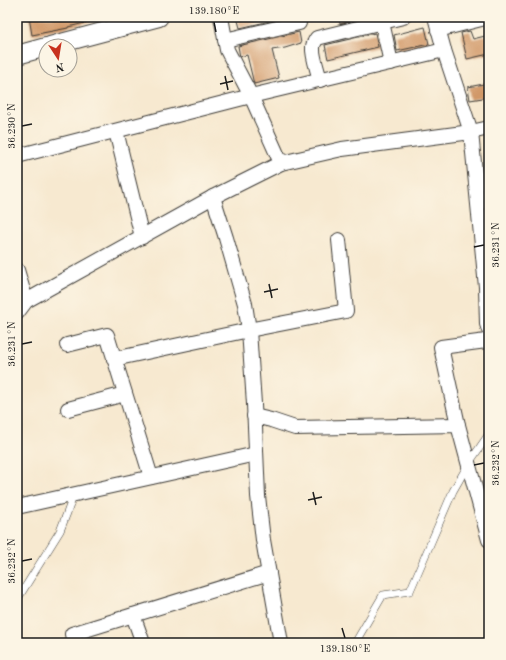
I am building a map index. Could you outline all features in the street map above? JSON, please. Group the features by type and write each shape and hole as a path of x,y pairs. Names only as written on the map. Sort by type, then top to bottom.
{"street":[{"path":"78,39 159,17"},
{"path":"221,17 227,50 251,96 281,163"},
{"path":"320,80 313,47 317,38 403,17"},
{"path":"489,18 437,23 444,50 471,132 486,287 487,324 489,330"},
{"path":"382,22 391,63"},
{"path":"225,40 299,23"},
{"path":"17,55 38,49"},
{"path":"17,156 251,96 444,50"},
{"path":"17,313 26,302 213,197 281,163 342,148 471,132 489,128"},
{"path":"116,131 142,237"},
{"path":"213,197 245,304 249,330 258,496 263,540 279,642"},
{"path":"114,359 346,311 340,240"},
{"path":"17,270 26,302"},
{"path":"67,345 107,335 151,477"},
{"path":"489,339 486,341 441,347 458,425 489,540"},
{"path":"68,409 125,394"},
{"path":"254,416 295,428 458,425"},
{"path":"17,507 256,454"},
{"path":"74,643 72,634 269,573"},
{"path":"133,615 143,643"}],"lane":[{"path":"355,643 383,595 410,591 453,491 468,463 489,434"},
{"path":"17,600 60,531 74,494"}],"building":[{"path":"29,17 92,17 93,21 68,28 32,35"},
{"path":"237,17 287,17 240,28"},
{"path":"339,17 367,17 340,24"},
{"path":"425,27 429,44 397,51 394,35"},
{"path":"470,31 473,39 489,35 489,54 467,59 461,33"},
{"path":"299,32 301,43 272,50 279,78 254,84 247,55 240,57 238,46"},
{"path":"375,33 378,47 328,59 325,45"},
{"path":"489,83 489,97 470,100 468,87"}]}
